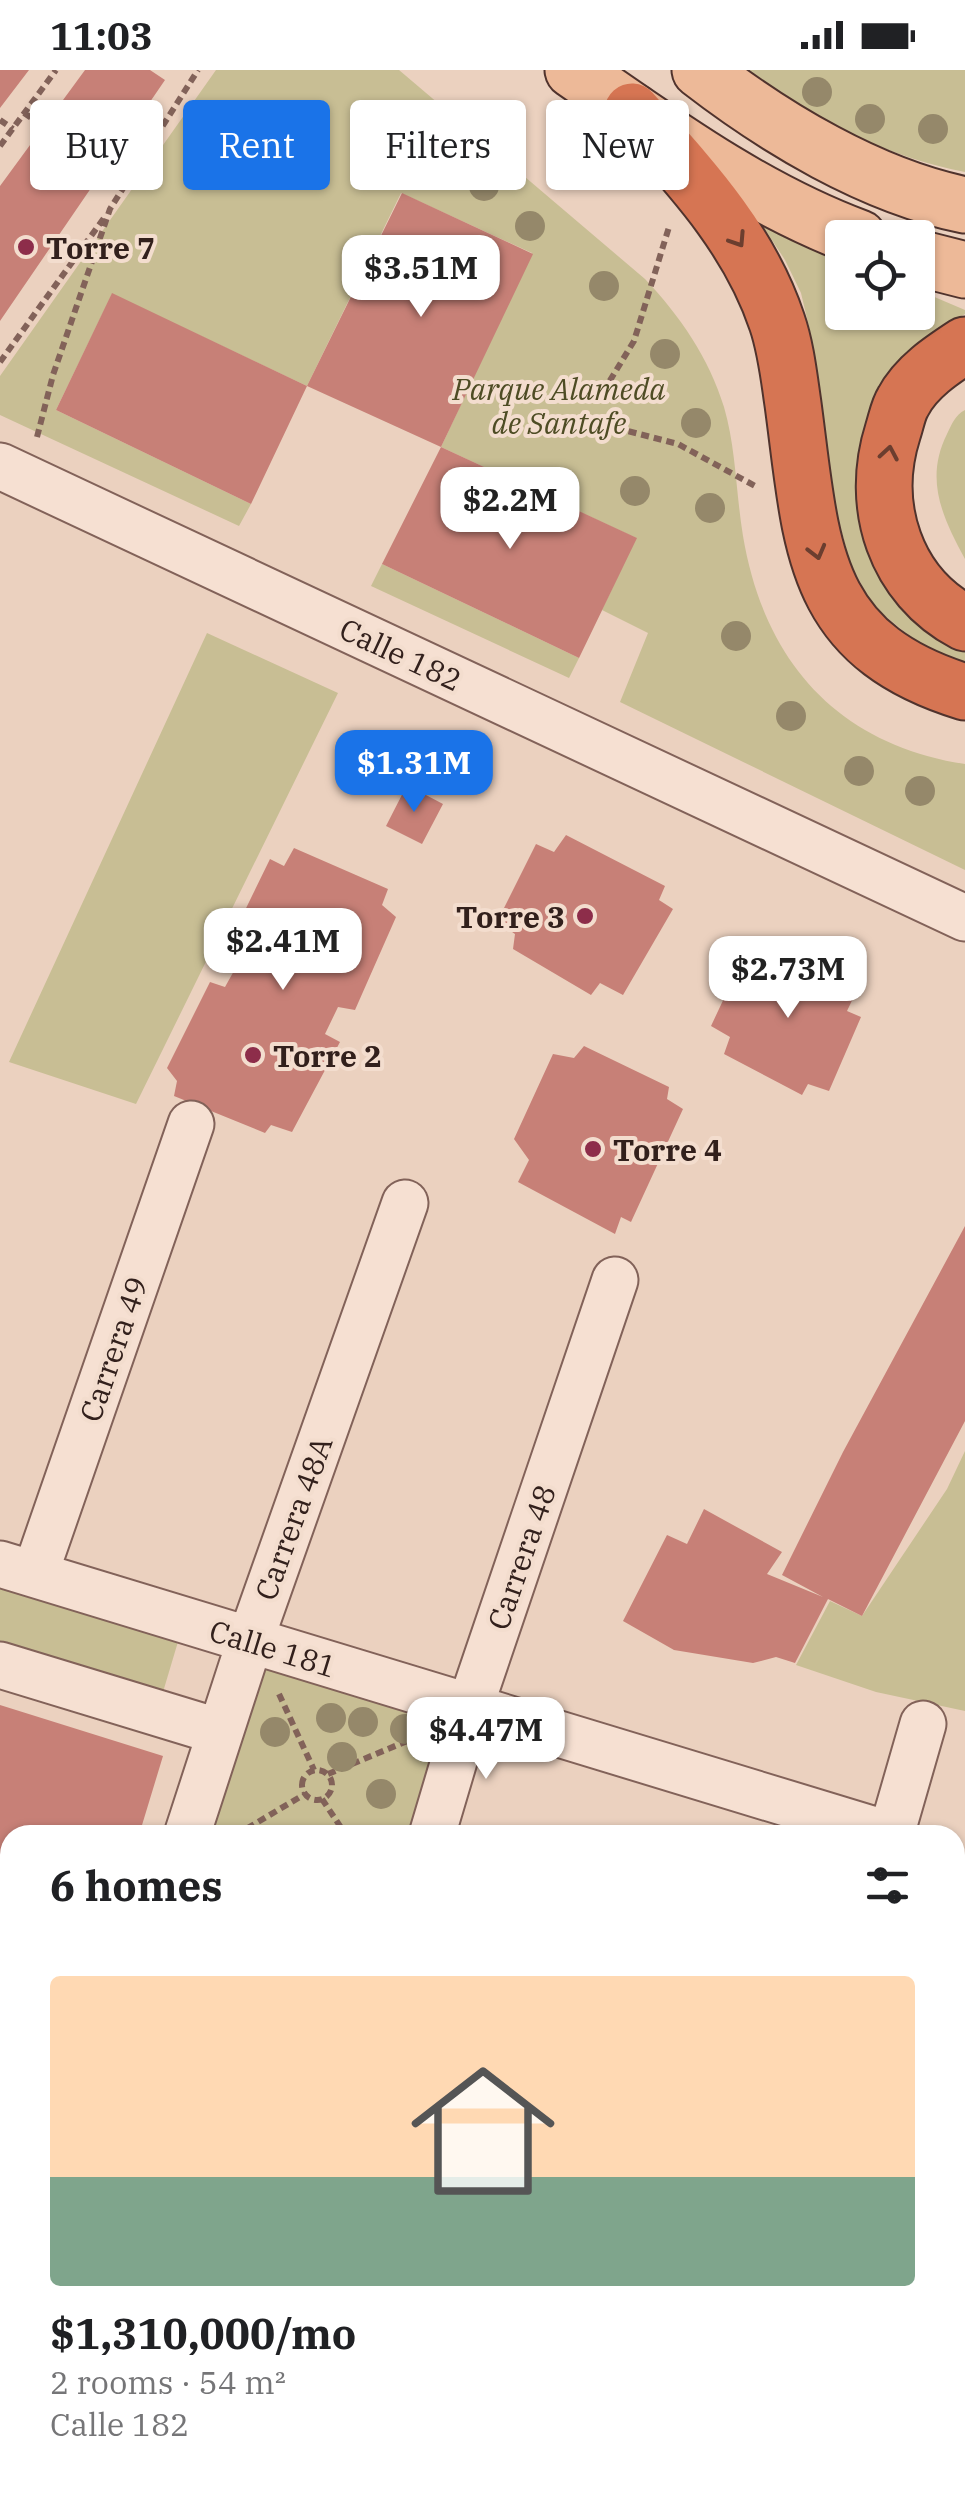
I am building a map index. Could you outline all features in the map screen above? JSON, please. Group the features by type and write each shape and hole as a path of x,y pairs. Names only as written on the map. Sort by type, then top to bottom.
{"highway":[{"path":"689,175 710,198 745,251 779,326 812,533 826,586 868,643 890,660 965,692"},
{"path":"965,345 933,366 902,402 888,448 884,490 890,534 908,574 940,610 965,623"}],"main road":[{"path":"573,70 616,100"},
{"path":"700,70 803,140 876,175 965,205"},
{"path":"689,147 768,197 825,223"},
{"path":"935,262 965,270"}],"street":[{"name":"Calle 182","path":"18,454 965,918"},
{"name":"Carrera 49","path":"17,1569 191,1124"},
{"name":"Carrera 48A","path":"190,1825 220,1732 261,1644 405,1203"},
{"name":"Carrera 48","path":"435,1825 467,1715 614,1280"},
{"name":"Calle 181","path":"17,1569 261,1644 467,1715 856,1825"},
{"path":"0,1666 220,1732"},
{"path":"894,1825 923,1724"}],"path":[{"path":"0,146 56,70"},
{"path":"0,362 110,209 198,70"},
{"path":"24,113 30,117"},
{"path":"0,120 12,129"},
{"path":"18,454 53,376 110,209"},
{"path":"603,392 634,341 669,228"},
{"path":"616,428 701,454 771,496"},
{"path":"261,1644 314,1770 328,1774 467,1715"},
{"path":"314,1770 302,1780 305,1794 313,1800 322,1799 332,1788 328,1774"},
{"path":"253,1825 305,1794"},
{"path":"322,1799 339,1825"}],"green space":[{"name":"Parque Alameda de Santafe","path":"216,70 399,70 434,100 350,100 350,190 526,190 526,178 645,279 692,338 718,389 731,439 743,536 753,581 769,622 789,658 814,689 844,716 879,738 920,754 965,764 965,870 620,702 648,633 602,610 636,538 441,447 532,253 401,193 307,386 112,294 56,410 251,504 239,526 0,415 0,376 131,190 163,190 163,145 183,117 183,190 330,190 330,100 195,100"},
{"path":"728,70 965,70 965,172 873,144 813,117"},
{"path":"762,225 825,252 825,330 935,330 935,297 965,310 965,314 916,344 886,384 868,440 965,643 965,665 918,643 873,606 850,563 833,499 810,331 801,293"},
{"path":"965,410 965,559 939,498 937,467 947,434"},
{"path":"382,564 579,658 569,678 371,586"},
{"path":"207,633 338,693 136,1104 9,1062"},
{"path":"965,1451 965,1711 876,1692 796,1665 830,1601 862,1616 947,1489"},
{"path":"0,1582 180,1635 163,1692 0,1645"},
{"path":"267,1666 454,1720 422,1825 213,1825"}],"building":[{"path":"0,70 29,70 0,108"},
{"name":"Torre 7","path":"85,70 150,70 165,80 151,100 63,100"},
{"name":"Torre 7","path":"30,145 30,190 90,190 0,321 0,186"},
{"path":"402,193 533,254 441,447 307,386"},
{"path":"112,293 307,386 251,504 56,410"},
{"path":"441,447 637,538 579,658 382,564"},
{"path":"407,785 443,804 422,844 386,826"},
{"name":"Torre 3","path":"566,835 665,886 659,900 673,909 623,995 600,983 591,995 513,949 515,934 497,922 536,844 554,852"},
{"path":"294,848 388,889 382,905 396,917 355,1010 338,1007 325,1034 340,1042 292,1132 271,1125 265,1133 174,1096 177,1081 167,1068 210,982 225,987 235,969 241,951 229,943 270,859 284,866"},
{"path":"771,945 858,988 847,1011 861,1017 829,1091 808,1084 802,1095 724,1054 730,1037 711,1026 743,958 761,964"},
{"name":"Torre 4","path":"584,1046 669,1087 667,1099 683,1109 631,1222 621,1217 615,1234 518,1182 529,1160 514,1139 553,1054 574,1058"},
{"path":"965,1226 965,1421 862,1616 828,1599 795,1663 776,1657 753,1663 674,1650 623,1621 667,1535 687,1544 704,1509 782,1552 767,1574 823,1597 782,1575 843,1452"},
{"path":"0,1705 163,1756 142,1825 0,1825"}],"place":[{"name":"Torre 7","path":"26,247"},
{"name":"Torre 3","path":"585,916"},
{"name":"Torre 2","path":"253,1055"},
{"name":"Torre 4","path":"593,1149"}]}
